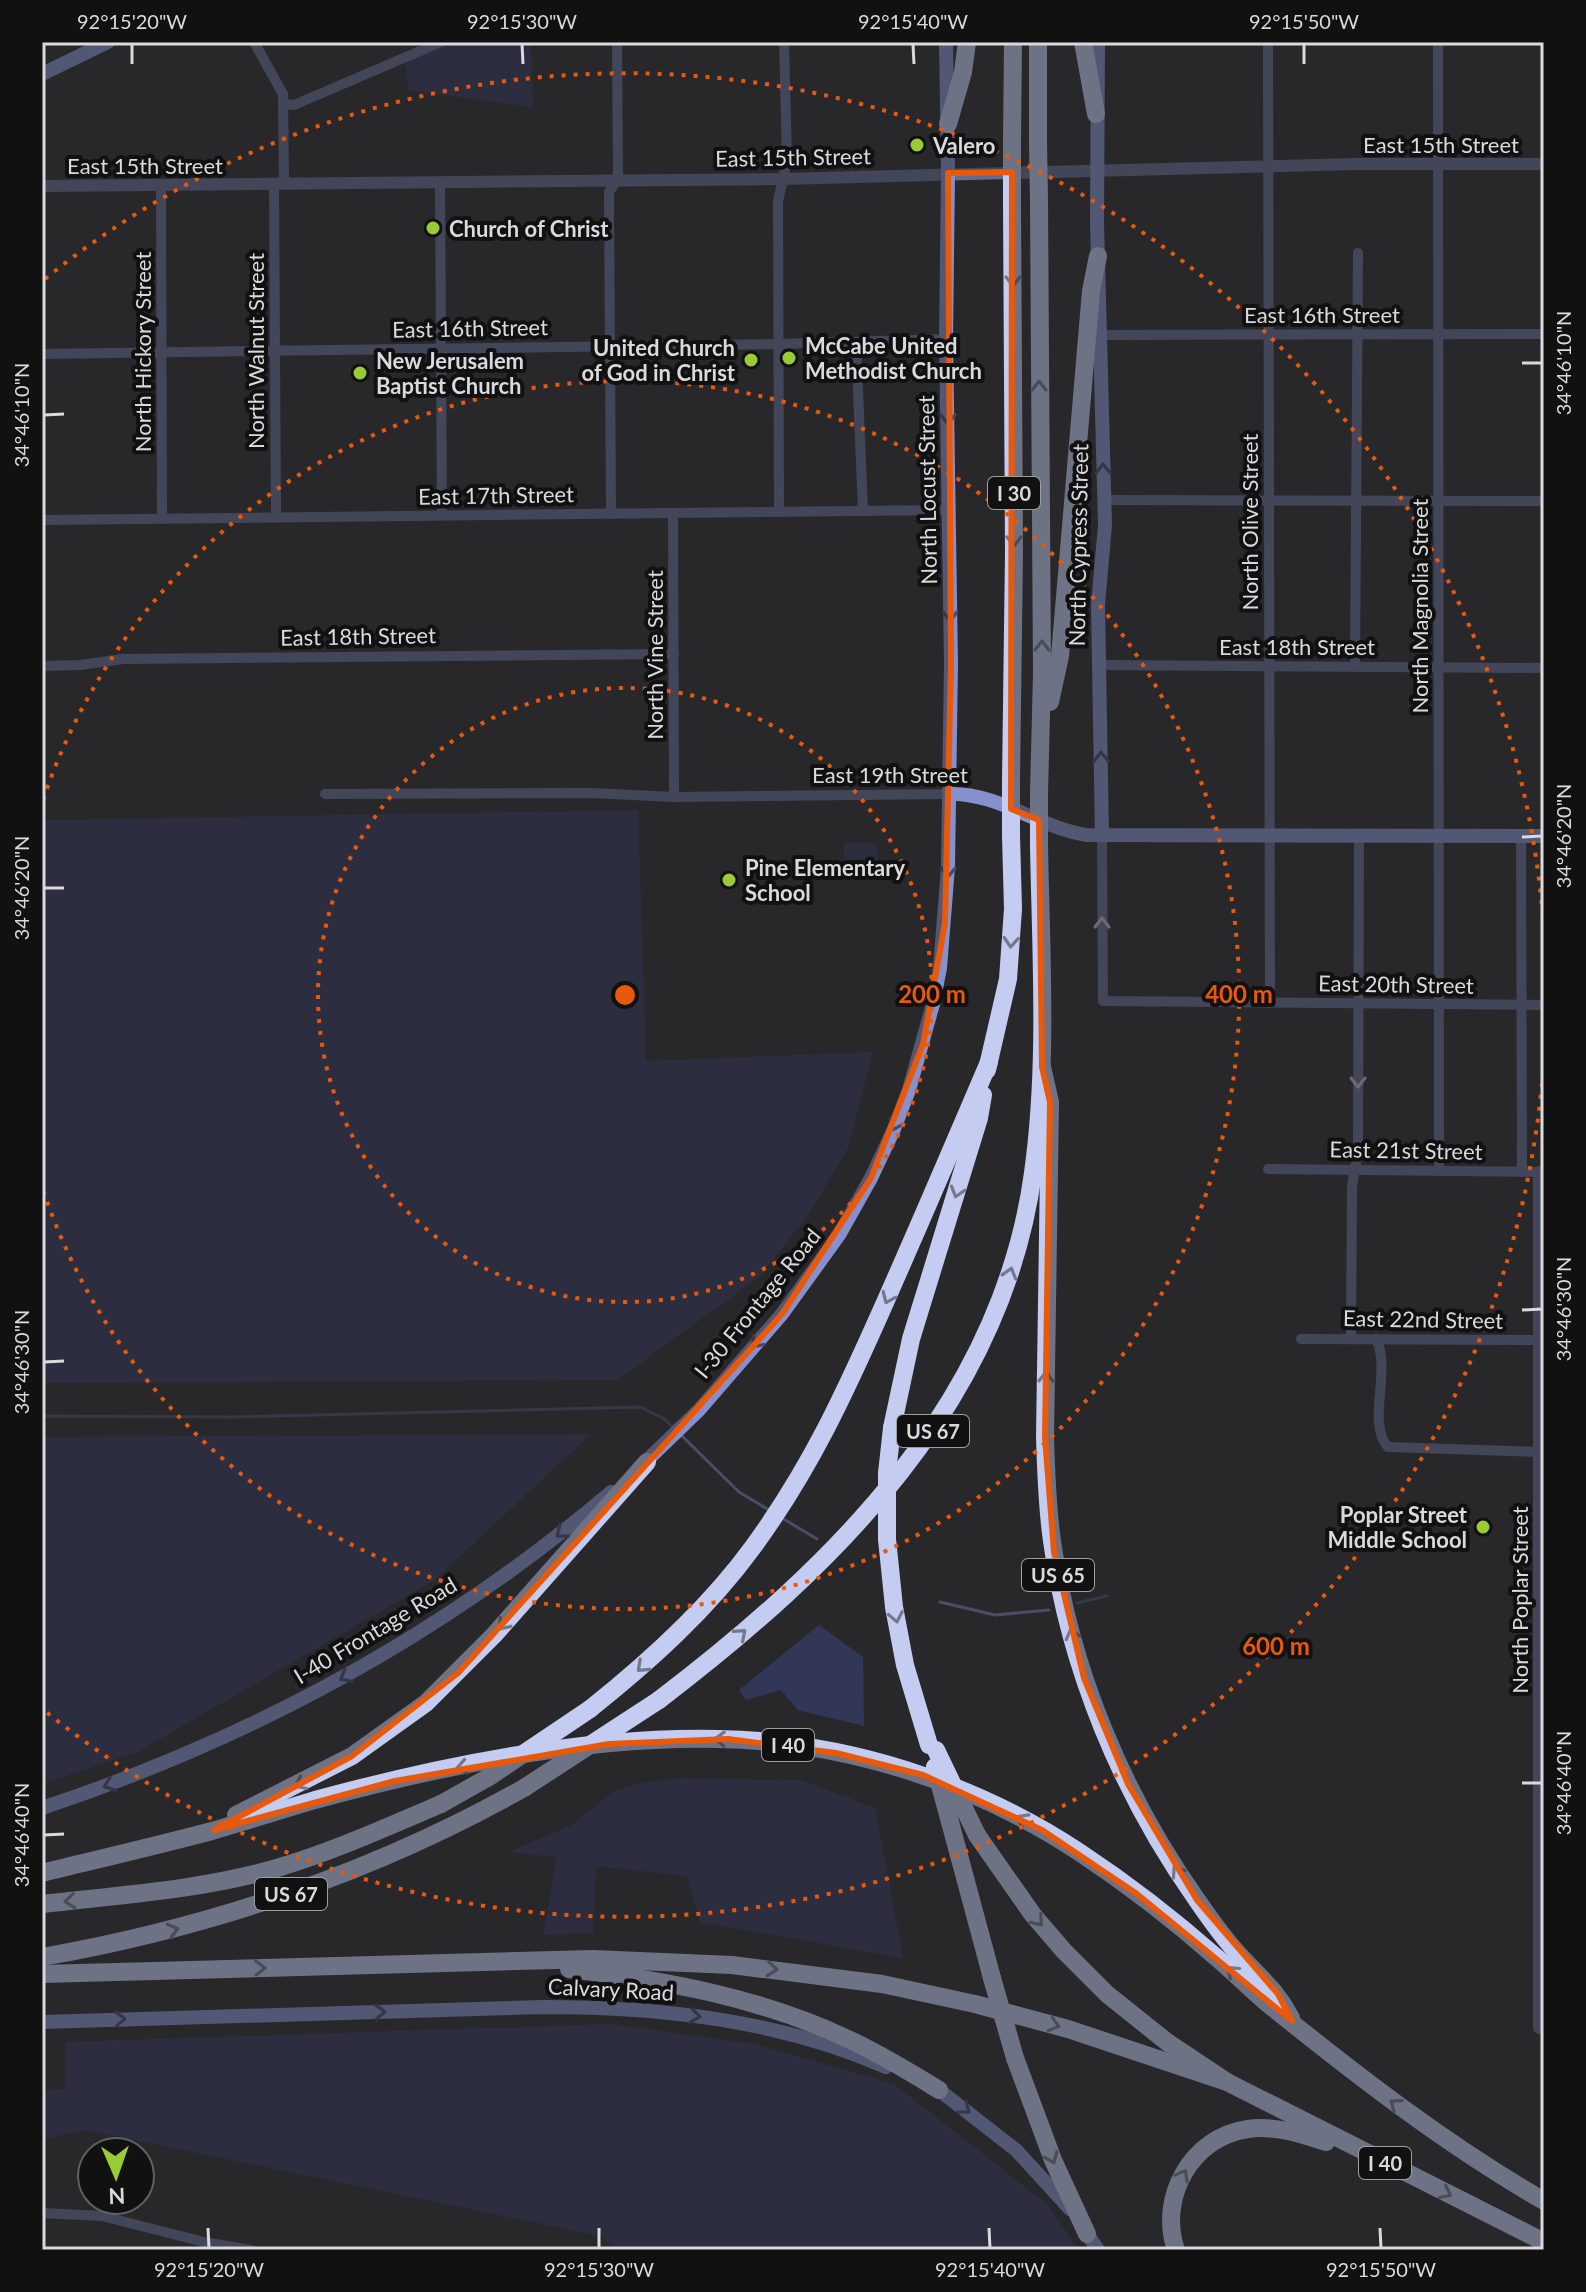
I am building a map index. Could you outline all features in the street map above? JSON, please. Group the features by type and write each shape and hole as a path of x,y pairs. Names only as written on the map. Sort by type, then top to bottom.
{"highway":[{"path":"948,124 963,72 967,42"},
{"name":"I 30","path":"989,1062 1008,979 1013,909 1013,42"},
{"name":"I 30","path":"1038,42 1042,1067"},
{"path":"1083,42 1096,114"},
{"path":"1040,752 1060,656 1091,291 1098,256"},
{"path":"989,1062 979,1118 911,1339 892,1428 887,1473 887,1539 894,1607 905,1665 930,1741 1015,2058 1053,2160 1087,2234"},
{"name":"US 67","path":"42,1904 185,1887 273,1869 324,1853 441,1804 489,1777 590,1709 632,1676 675,1636 752,1549 802,1476 841,1402 989,1062"},
{"name":"US 67","path":"42,1957 162,1933 242,1910 320,1884 448,1828 524,1788 659,1700 730,1644 818,1563 885,1491 918,1452 969,1372 995,1316 1018,1243 1033,1174 1042,1067"},
{"name":"US 65","path":"1042,1067 1050,1102 1047,1483 1054,1552 1071,1632 1104,1731 1145,1819 1197,1900 1234,1948 1278,1994 1292,2021"},
{"path":"214,1830 244,1810 352,1756 426,1703 494,1635 647,1462"},
{"name":"I 40","path":"42,1873 214,1830 318,1799 524,1755 609,1744 713,1738 759,1741 836,1753 923,1775 1012,1813 1076,1850 1137,1894 1384,2096 1544,2201"},
{"path":"930,1741 977,1835 1033,1915 1085,1973 1139,2021 1227,2082"},
{"name":"I 40","path":"42,1974 593,1959 684,1961 779,1969 882,1984 1025,2016 1227,2082 1544,2242"},
{"path":"499,1962 652,1980 774,2011 845,2038 939,2090"},
{"path":"1176,2250 1170,2220 1174,2193 1187,2166 1216,2140 1245,2129 1273,2129 1307,2135 1370,2156"}],"main road":[{"path":"42,74 108,42"},
{"name":"North Locust Street","path":"946,42 949,794"},
{"name":"North Cypress Street","path":"1098,42 1096,170 1105,525 1098,605 1102,835"},
{"name":"East 19th Street","path":"949,794 979,797 1063,830 1102,835 1544,836"},
{"name":"I-30 Frontage Road","path":"688,1419 782,1314 812,1274 851,1214 894,1129 923,1044 940,968 948,867 949,794"},
{"name":"I-40 Frontage Road","path":"42,1808 205,1747 355,1671 489,1587 567,1528 647,1462 688,1419"},
{"name":"Calvary Road","path":"42,2022 544,2007 653,2010 745,2024 874,2061 939,2090 989,2127 1035,2169 1063,2200 1098,2250"}],"street":[{"name":"North Walnut Street","path":"254,42 283,94 285,104 279,184 275,350 276,517"},
{"path":"285,104 294,105 441,42"},
{"path":"611,514 609,192 618,179 617,42"},
{"path":"779,512 778,202 787,159 784,42"},
{"name":"North Olive Street","path":"1268,42 1270,1003"},
{"name":"North Magnolia Street","path":"1438,42 1439,1171"},
{"name":"East 15th Street","path":"42,186 782,179 1096,170 1544,164"},
{"path":"440,182 442,515"},
{"name":"North Hickory Street","path":"161,185 162,519"},
{"path":"1355,666 1358,253"},
{"name":"East 16th Street","path":"1101,335 1544,334"},
{"name":"East 16th Street","path":"42,354 946,339"},
{"path":"856,342 863,511"},
{"path":"1104,500 1544,501"},
{"name":"East 17th Street","path":"42,520 950,510"},
{"name":"North Vine Street","path":"673,513 674,797"},
{"name":"East 18th Street","path":"42,666 123,659 674,654"},
{"name":"East 18th Street","path":"1098,665 1544,668"},
{"name":"East 19th Street","path":"325,794 591,793 674,797 949,794"},
{"name":"North Cypress Street","path":"1102,835 1103,1001"},
{"path":"1351,1338 1352,1186 1358,1151 1359,836"},
{"path":"1521,836 1522,1172"},
{"name":"East 20th Street","path":"1103,1001 1544,1005"},
{"name":"East 21st Street","path":"1268,1169 1542,1172"},
{"name":"North Poplar Street","path":"1542,1172 1539,1452 1542,2028"},
{"name":"East 22nd Street","path":"1301,1339 1542,1340"},
{"path":"1376,1339 1383,1356 1381,1436 1388,1447 1539,1452"},
{"path":"42,2213 102,2216 204,2242 251,2250"}],"highlighted area":[{"path":"1012,172 1011,809 1039,820 1042,1067 1050,1102 1045,1437 1054,1552 1084,1678 1128,1784 1197,1900 1278,1994 1292,2021 1137,1894 1042,1830 923,1775 836,1753 728,1739 609,1744 395,1781 214,1830 352,1756 458,1673 782,1314 871,1178 923,1044 945,923 951,664 948,173"}],"shaded area":[{"path":"441,42 531,42 533,107 408,90 405,58"},
{"path":"638,810 646,1061 873,1052 848,1148 809,1214 760,1276 617,1380 42,1383 42,820"},
{"path":"844,842 877,843 877,869 844,869"},
{"path":"591,1434 433,1581 137,1752 42,1784 42,1437"},
{"path":"819,1625 863,1657 864,1726 798,1710 781,1690 746,1700 739,1690"},
{"path":"681,1778 801,1780 875,1808 903,1958 700,1922 687,1876 596,1866 593,1933 544,1935 556,1857 509,1852 572,1825 614,1791 636,1784"},
{"path":"611,2024 754,2044 894,2084 1048,2205 1079,2250 617,2250 601,2236 156,2144 156,2136 115,2136 86,2130 42,2139 42,2090 65,2089 65,2042"}],"waterway":[{"path":"42,1416 232,1417 640,1407 663,1418 673,1427"},
{"path":"681,1435 739,1492 769,1510"},
{"path":"782,1518 817,1539"},
{"path":"1077,1603 1107,1596"},
{"path":"940,1602 995,1615 1049,1610"}],"place":[{"name":"Valero","path":"917,145"},
{"name":"Church of Christ","path":"433,228"},
{"name":"McCabe United Methodist Church","path":"789,358"},
{"name":"United Church of God in Christ","path":"751,360"},
{"name":"New Jerusalem Baptist Church","path":"360,373"},
{"name":"Pine Elementary School","path":"729,880"},
{"name":"Poplar Street Middle School","path":"1483,1527"}]}
